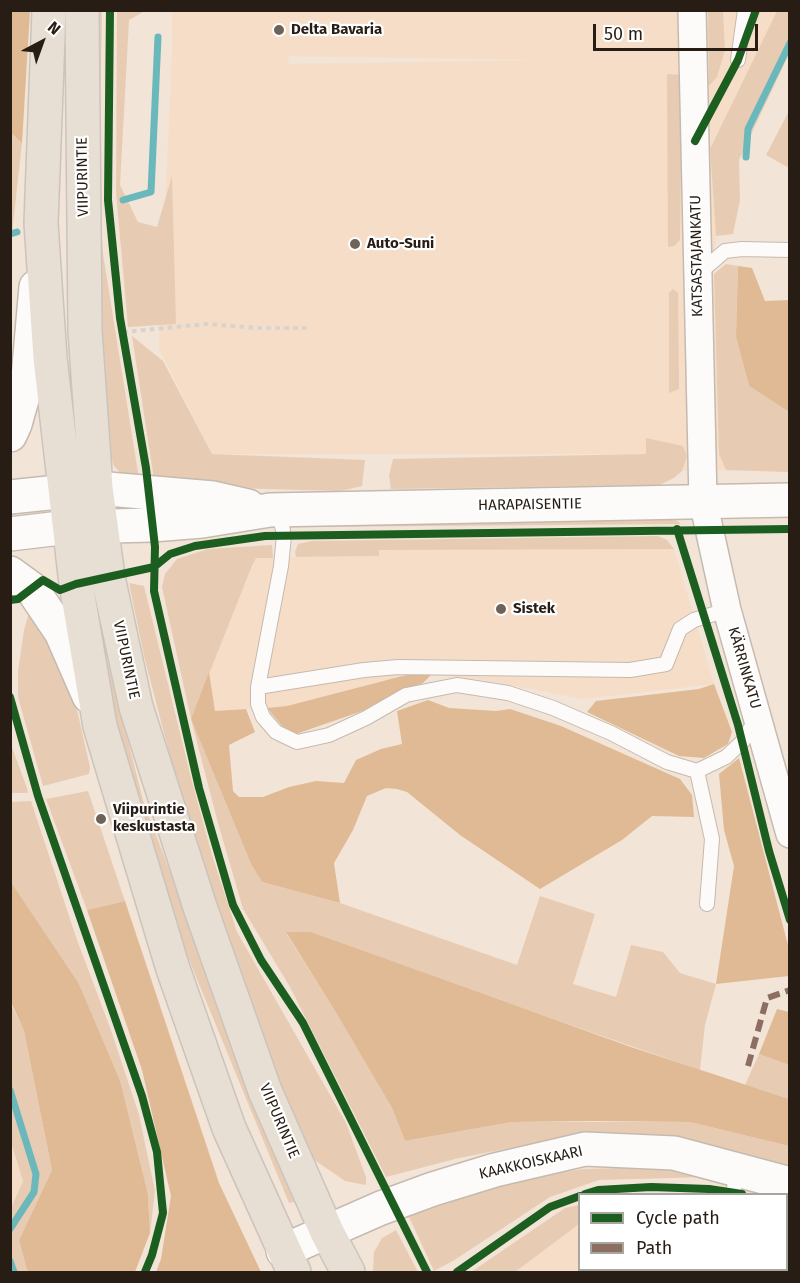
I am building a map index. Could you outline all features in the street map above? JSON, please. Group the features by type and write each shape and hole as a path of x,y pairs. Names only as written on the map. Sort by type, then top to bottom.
{"main road":[{"path":"10,435 28,378 41,223 49,10"},
{"name":"VIIPURINTIE","path":"82,10 85,331 96,488 108,577 136,707 192,885 265,1091 327,1232 348,1272"},
{"path":"41,223 50,358 64,492 76,584 100,726"},
{"name":"HARAPAISENTIE","path":"10,497 96,488 213,498 275,510"},
{"name":"HARAPAISENTIE","path":"10,534 69,527 202,521 275,510 789,500"},
{"path":"10,573 32,589 60,632 100,726 177,980 229,1128 288,1262"},
{"name":"KAAKKOISKAARI","path":"288,1262 327,1232 381,1208 495,1170 585,1149 674,1153 736,1182 789,1184"}],"street":[{"name":"KATSASTAJANKATU","path":"692,10 703,501"},
{"name":"KÄRRINKATU","path":"703,501 727,610 758,715 789,834"}],"lane":[{"path":"738,60 745,10"},
{"path":"698,274 725,251 789,250"},
{"path":"275,510 284,536 281,566 258,687 258,704 263,717 276,732 297,742 328,735 366,718 406,695 457,685 508,693 553,708 612,733 667,762 697,771 726,757 742,741 758,715"},
{"path":"258,687 364,670 398,667 630,670 666,664 680,628 694,620 727,610"},
{"path":"697,771 712,839 707,904"}],"path":[{"path":"123,333 207,324 257,328 306,328"}],"shaded area":[{"path":"11,10 30,11 22,143 11,133"},
{"path":"92,11 102,11 99,184 103,254 140,485 126,479 114,466 106,443 93,289"},
{"path":"117,11 143,12 129,20 120,185 138,222 157,227 172,176 176,324 128,327 116,192"},
{"path":"172,11 777,11 710,149 716,236 714,274 719,454 726,470 682,471 687,456 646,438 646,454 212,454 159,349","holes":["288,56 548,60 289,64"]},
{"path":"708,11 723,11 725,50 717,77 709,86"},
{"path":"777,11 789,11 789,54 739,160 740,200 733,234 716,236 710,149"},
{"path":"667,74 682,75 680,240 674,246 668,247"},
{"path":"789,111 789,168 766,155"},
{"path":"11,133 22,143 11,242"},
{"path":"726,264 738,266 736,337 749,386 789,412 789,472 726,470 719,454 714,274"},
{"path":"738,266 752,268 765,301 789,300 789,412 749,386 736,337"},
{"path":"673,289 678,293 679,389 669,393 669,293"},
{"path":"132,336 163,361 212,454 365,460 362,486 340,491 155,486"},
{"path":"646,438 683,446 687,456 682,471 674,478 659,485 391,489 389,476 393,459 646,454"},
{"path":"673,518 681,524 302,527 374,521"},
{"path":"658,536 667,540 674,549 379,550 379,556 296,557 295,552 298,544 312,541"},
{"path":"272,545 273,558 256,558 252,566 191,719 162,587 165,574 177,559 208,549"},
{"path":"674,549 714,684 582,699 485,680 414,673 287,706 215,711 209,672 256,558 378,556 378,550"},
{"path":"129,583 144,586 191,778 212,855 237,932 346,1123 366,1177 366,1185 345,1181 310,1157 292,1122 191,837 144,656"},
{"path":"86,592 97,619 143,800 294,1202 289,1203 176,928 119,738"},
{"path":"31,606 53,645 75,701 90,767 89,774 43,786 18,697 18,671 24,630"},
{"path":"209,672 215,711 246,709 255,732 229,745 233,791 239,797 263,797 289,787 316,781 344,783 356,760 381,749 402,744 397,711 428,700 449,708 496,711 510,709 561,726 680,779 692,795 694,817 652,816 622,840 540,889 460,835 407,792 386,788 367,796 353,830 334,863 340,903 262,882 251,864 191,719"},
{"path":"414,673 431,675 423,683 368,709 296,734 282,726 267,708 287,706"},
{"path":"714,684 732,732 728,744 704,758 679,756 587,712 596,701 699,689"},
{"path":"191,719 251,864 262,882 340,903 517,965 540,896 595,914 573,984 616,997 631,945 663,952 680,973 716,984 705,1025 700,1070 311,932 286,933 392,1108 405,1141 512,1122 690,1122 789,1146 789,1169 653,1134 582,1134 459,1158 386,1177 290,987 243,909"},
{"path":"10,742 27,788 28,793 11,793"},
{"path":"739,758 789,949 789,976 716,984 734,866 724,830 719,774"},
{"path":"88,791 125,901 87,910 46,799"},
{"path":"31,801 139,1115 155,1191 150,1233 148,1195 78,982 11,882 10,802"},
{"path":"11,882 78,982 120,1081 148,1195 150,1233 135,1272 29,1272 27,1269 19,1240 52,1170 24,1031 11,1002"},
{"path":"125,901 219,1183 261,1272 156,1272 161,1259 171,1196 142,1070 87,910"},
{"path":"286,932 311,932 631,1047 789,1099 789,1146 690,1122 512,1122 405,1141 392,1108"},
{"path":"10,1002 24,1031 52,1170 19,1240 29,1272 11,1272 11,1208 23,1181 11,1143"},
{"path":"777,1009 789,1012 789,1065 759,1054"},
{"path":"759,1054 789,1065 789,1099 745,1085"},
{"path":"10,1143 23,1181 11,1208 10,1208"},
{"path":"733,1154 789,1169 789,1272 515,1272 578,1225 578,1271 788,1271 788,1193 717,1193"},
{"path":"653,1167 708,1177 599,1180 550,1197 434,1271 409,1217 432,1205 506,1180 584,1169"},
{"path":"578,1205 578,1225 515,1272 471,1272 565,1208"},
{"path":"396,1230 418,1272 373,1272 374,1252 382,1238"}],"waterway":[{"path":"123,200 151,192 158,37"},
{"path":"746,157 748,129 790,43"},
{"path":"10,234 17,232"},
{"path":"10,1090 36,1174 34,1192 10,1229"},
{"path":"10,1261 14,1272"}],"marked path":[{"path":"748,1066 767,998 790,990"}],"cycle path":[{"path":"110,10 108,200 120,318 146,468 155,547 154,591 199,788 233,905 261,960 303,1023 427,1272"},
{"path":"695,141 738,60 756,10"},
{"path":"677,529 738,725 769,851 790,920"},
{"path":"10,600 18,599 43,580 60,590 76,584 154,567 170,554 195,546 265,536 790,529"},
{"path":"10,697 38,796 142,1096 157,1152 163,1213 145,1272"},
{"path":"588,1193 598,1190 651,1187 709,1189 735,1193"},
{"path":"457,1272 550,1207 578,1197"}],"place":[{"name":"Delta Bavaria","path":"279,30"},
{"name":"Auto-Suni","path":"355,244"},
{"name":"Sistek","path":"501,609"},
{"name":"Viipurintie keskustasta","path":"101,819"}]}
